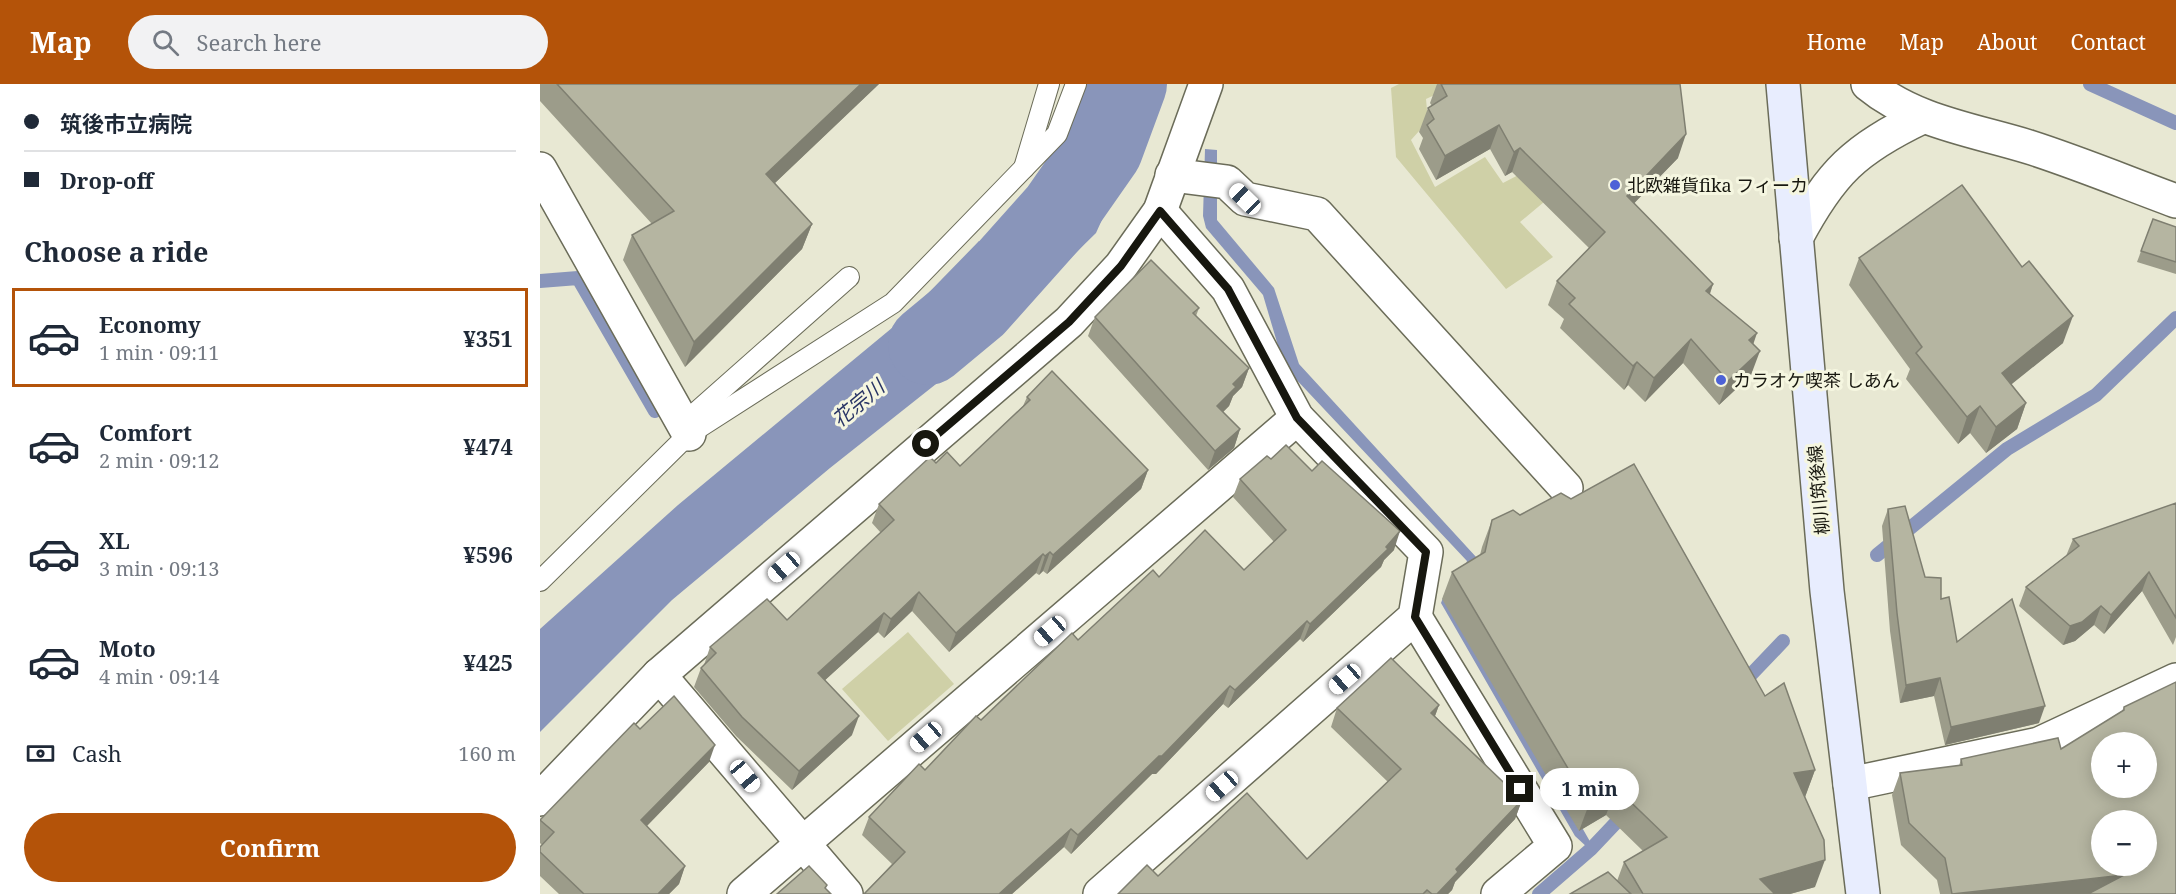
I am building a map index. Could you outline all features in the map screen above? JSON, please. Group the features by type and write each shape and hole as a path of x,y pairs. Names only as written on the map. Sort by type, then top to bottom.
{"main road":[{"name":"柳川筑後線","path":"1783,84 1827,591 1863,894"}],"street":[{"path":"540,799 659,675 1069,322 1121,266 1160,211 1198,178 1206,84"},
{"path":"1869,84 1884,97 1922,117 2031,148 2176,201"},
{"path":"1796,238 1818,196 1848,162 1883,136 1922,117"},
{"path":"540,169 686,429"},
{"path":"1198,178 1227,182 1245,199 1317,214 1566,488"},
{"path":"1100,894 1415,617 1426,552 1297,418 1228,289 1160,211"},
{"path":"744,894 1297,418"},
{"path":"1415,617 1555,846 1498,894"},
{"path":"659,675 846,894"},
{"path":"1850,784 2039,744 2176,680"}],"lane":[{"path":"1022,172 1049,84"},
{"path":"686,429 893,303 1058,134 1076,84"},
{"path":"540,580 686,429 849,277"}],"green space":[{"path":"1399,84 1458,84 1426,99 1428,121 1411,140 1435,187 1485,157 1503,183 1526,171 1544,202 1520,222 1553,257 1506,289 1396,157 1391,88"},
{"path":"908,632 954,684 888,741 842,689"}],"water":[{"path":"1095,84 1163,84 1096,233 1042,286 987,235 1053,165 1083,115"},
{"path":"1205,149 1217,150 1217,220 1274,288 1299,364 1477,558 1452,600 1592,845 1588,848 1575,836 1441,603 1444,595 1458,586 1467,561 1292,375 1279,349 1263,295 1206,228 1203,216"},
{"path":"979,241 1035,294 984,346 830,468 672,600 540,732 540,629 678,505 904,318"}],"building":[{"path":"557,84 861,84 766,174 812,224 694,342 632,235 674,211"},
{"path":"1441,84 1680,84 1686,134 1627,196 1713,284 1706,291 1757,333 1749,340 1760,351 1728,381 1691,339 1654,378 1637,362 1633,366 1569,304 1575,298 1557,281 1605,232 1520,148 1514,152 1499,125 1445,156 1427,125 1434,119 1428,108 1447,96"},
{"path":"1962,185 2022,267 2029,261 2073,316 2002,373 2026,403 1996,427 1980,406 1967,417 1916,353 1922,347 1859,258"},
{"path":"2153,219 2176,227 2176,262 2141,251"},
{"path":"1151,260 1199,308 1193,313 1249,368 1233,384 1236,387 1217,406 1240,429 1215,451 1095,317"},
{"path":"1052,371 1148,470 1053,555 1050,552 1045,556 1043,554 956,633 919,592 891,619 884,613 818,673 859,716 799,771 742,717 701,668 716,653 710,647 767,599 787,620 894,520 879,504 930,457 936,463 947,452 960,466 1030,400 1027,397"},
{"path":"1286,445 1312,471 1322,461 1400,531 1386,547 1388,549 1310,624 1307,621 1235,690 1230,686 1162,756 1159,756 1078,835 1071,829 999,894 864,894 905,852 869,817 919,764 925,770 976,716 981,720 1072,633 1078,640 1153,570 1159,577 1205,530 1244,570 1286,530 1240,479 1267,456 1271,459"},
{"path":"1634,464 1765,696 1784,683 1815,770 1794,773 1824,840 1825,860 1760,879 1775,894 1643,894 1624,862 1667,837 1616,788 1589,804 1452,572 1485,552 1492,520 1513,510 1520,515 1561,493 1571,499"},
{"path":"2176,503 2176,618 2149,572 2111,615 2101,606 2082,622 2070,626 2026,587 2079,546 2073,539"},
{"path":"1905,506 1925,577 1941,578 1941,599 1949,597 1957,642 2012,599 2045,706 1951,727 1940,678 1906,685 1888,509"},
{"path":"1391,658 1439,705 1431,713 1522,800 1456,869 1458,872 1437,894 1432,894 1427,890 1423,894 1118,894 1147,865 1158,876 1247,793 1307,859 1401,769 1337,708"},
{"path":"2176,682 2176,894 2088,894 2122,876 2157,876 2157,810 2091,810 2091,876 2115,876 1952,894 1945,858 1909,823 1900,773 1962,765 1961,759 2058,738 2061,749 2124,710 2124,707"},
{"path":"674,696 715,745 641,820 685,866 658,894 584,894 540,852 540,847 554,832 540,820 634,723 640,729"},
{"path":"809,866 827,885 825,888 831,894 777,894"},
{"path":"1608,872 1631,894 1570,894"}],"waterway":[{"name":"花宗川","path":"928,345 975,306 1059,212 1103,149 1127,84"},
{"path":"2090,84 2176,123"},
{"path":"540,281 578,278 655,411"},
{"path":"1877,555 2007,449 2096,395 2176,318"},
{"path":"1741,685 1783,641"},
{"path":"1539,894 1591,849 1626,812"}],"place":[{"name":"北欧雑貨fika フィーカ","path":"1615,185"},
{"name":"カラオケ喫茶 しあん","path":"1721,380"}],"route":[{"path":"926,444 1069,322 1121,266 1160,211 1228,289 1297,418 1426,552 1415,617 1520,789"}]}
